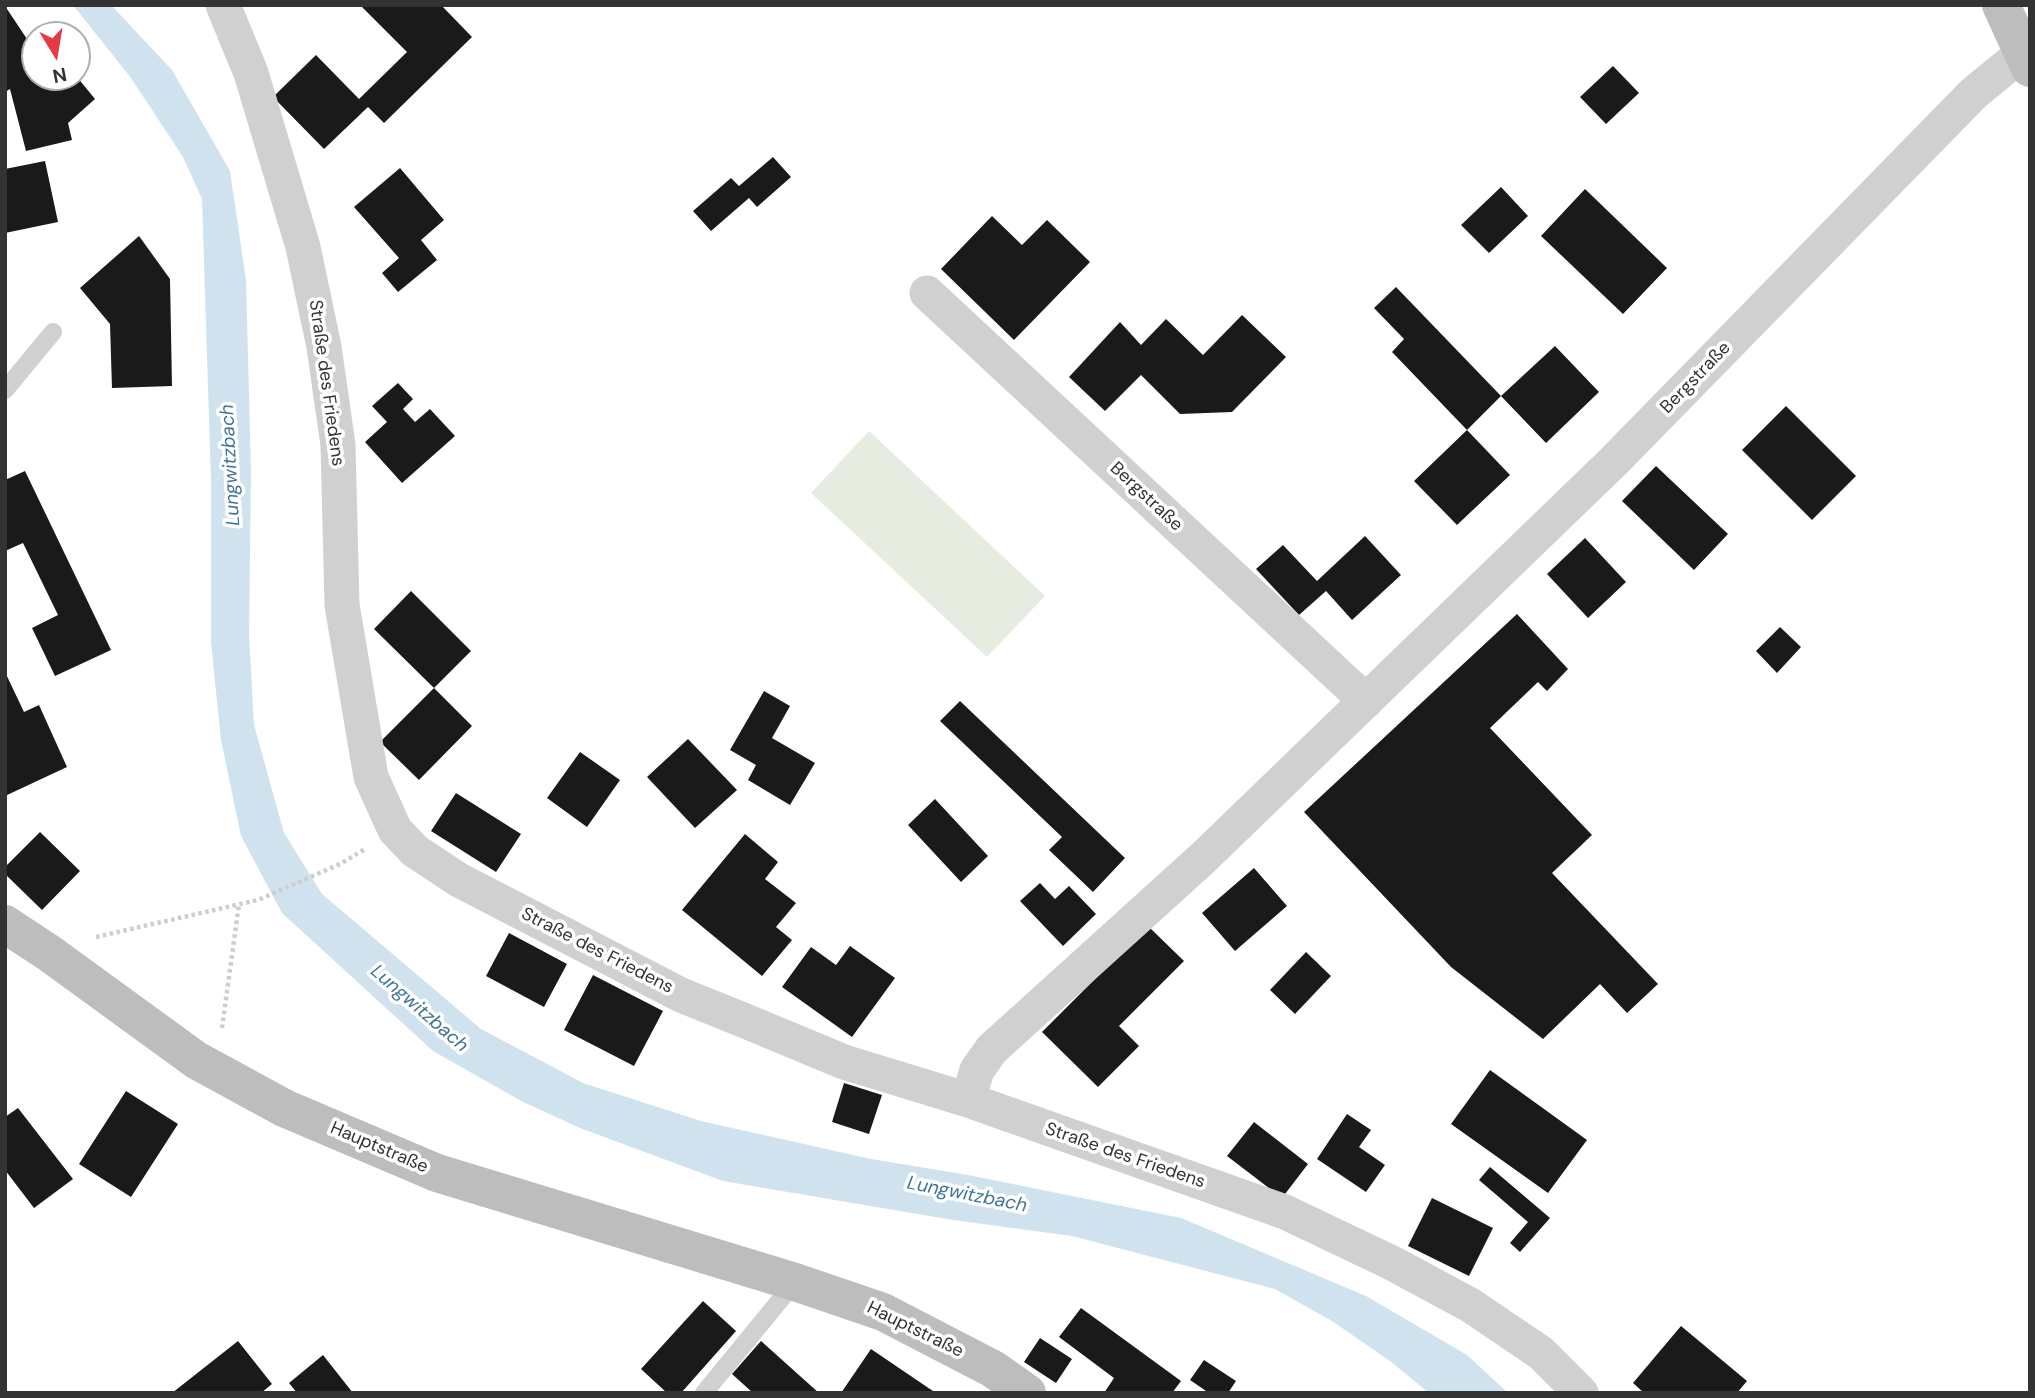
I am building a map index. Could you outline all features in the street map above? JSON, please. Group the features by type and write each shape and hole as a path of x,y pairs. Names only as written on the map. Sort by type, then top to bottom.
{"street":[{"name":"Straße des Friedens","path":"223,5 251,73 303,247 324,347 338,445 342,605 370,777 395,830 415,851 459,880 681,995 844,1062 968,1100 1285,1212 1392,1263 1470,1305 1541,1353 1581,1393"},
{"path":"2001,5 2026,60"},
{"name":"Bergstraße","path":"968,1100 976,1070 992,1049 1203,858 1614,461 1974,93 2026,60"},
{"name":"Bergstraße","path":"927,293 1366,701"},
{"name":"Hauptstraße","path":"5,924 196,1060 284,1108 437,1173 795,1282 883,1312 993,1369 1027,1393"}],"lane":[{"path":"5,390 53,332"},
{"path":"704,1393 795,1282"}],"path":[{"path":"95,937 258,900 340,864"},
{"path":"216,1070 239,904"}],"shaded area":[{"path":"869,431 1045,596 987,657 811,493"}],"water":[{"name":"Lungwitzbach","path":"73,5 111,5 172,70 230,171 246,280 251,471 249,634 254,725 284,833 322,894 481,1029 583,1083 701,1121 871,1159 968,1175 1181,1218 1366,1296 1467,1355 1508,1393 1429,1393 1390,1361 1332,1321 1275,1289 1072,1236 953,1220 723,1181 580,1128 523,1102 433,1051 282,913 241,836 221,740 211,643 211,481 202,199 183,157 131,78 91,28 91,21 86,21"}],"building":[{"path":"360,5 441,5 472,37 384,123 368,107 324,149 273,97 316,55 359,99 407,52"},
{"path":"5,6 21,30 21,91 88,91 95,99 68,123 72,140 26,151 10,89 5,92"},
{"path":"1613,66 1639,93 1606,124 1580,97"},
{"path":"773,157 791,177 757,207 749,198 711,231 693,211 731,178 739,186"},
{"path":"45,161 58,222 5,233 5,169"},
{"path":"400,168 444,220 421,240 437,260 398,292 382,273 399,258 354,207"},
{"path":"1501,187 1528,216 1489,253 1461,225"},
{"path":"1585,189 1667,268 1623,314 1541,236"},
{"path":"992,216 1022,245 1047,220 1090,262 1014,340 941,269"},
{"path":"139,236 170,279 172,386 112,388 110,324 80,288"},
{"path":"1396,287 1501,396 1467,430 1392,352 1404,339 1374,308"},
{"path":"1242,315 1286,357 1232,412 1180,414 1141,375 1105,411 1069,377 1120,322 1141,345 1166,319 1203,355"},
{"path":"1555,346 1599,392 1546,443 1501,396"},
{"path":"398,383 413,399 403,409 415,422 430,409 455,436 402,483 365,442 387,422 372,406"},
{"path":"1786,406 1856,476 1812,520 1742,450"},
{"path":"1467,430 1510,475 1457,525 1414,481"},
{"path":"1656,466 1728,534 1694,570 1622,501"},
{"path":"25,471 111,650 55,676 32,628 58,615 23,543 5,551 5,480"},
{"path":"1365,536 1401,575 1352,620 1326,591 1299,615 1256,569 1283,545 1317,581"},
{"path":"1585,538 1626,582 1588,618 1547,574"},
{"path":"411,591 471,651 434,688 374,629"},
{"path":"1517,614 1568,669 1547,691 1538,682 1490,728 1592,835 1552,873 1658,984 1627,1013 1600,984 1543,1039 1451,967 1304,812"},
{"path":"1780,627 1801,647 1777,673 1756,651"},
{"path":"5,672 24,712 39,705 67,767 5,796"},
{"path":"434,688 472,726 419,780 380,742"},
{"path":"764,691 790,706 772,738 815,763 790,805 748,780 756,765 730,750"},
{"path":"960,701 1125,858 1093,892 1049,850 1062,837 940,721"},
{"path":"688,739 737,790 695,828 647,777"},
{"path":"580,752 620,780 587,827 547,798"},
{"path":"456,793 521,834 496,872 431,831"},
{"path":"935,799 988,856 961,882 908,825"},
{"path":"40,832 80,871 42,910 5,874 5,867"},
{"path":"745,834 778,862 765,879 796,903 776,927 792,940 762,976 682,910"},
{"path":"1254,868 1287,906 1235,951 1202,913"},
{"path":"1040,883 1055,899 1069,886 1096,914 1063,946 1020,901"},
{"path":"1148,926 1184,961 1119,1026 1139,1046 1098,1087 1042,1032"},
{"path":"509,933 567,964 544,1007 486,976"},
{"path":"850,946 895,978 852,1037 782,987 811,947 836,965"},
{"path":"1306,952 1331,976 1295,1014 1270,990"},
{"path":"593,975 663,1011 634,1066 564,1030"},
{"path":"1490,1070 1587,1140 1548,1193 1451,1124"},
{"path":"844,1083 882,1095 869,1134 832,1122"},
{"path":"126,1091 178,1124 131,1197 79,1164"},
{"path":"18,1108 73,1179 34,1208 5,1170 5,1117"},
{"path":"1347,1114 1371,1130 1359,1147 1385,1165 1366,1192 1317,1159"},
{"path":"1254,1122 1308,1164 1282,1198 1227,1156"},
{"path":"1490,1167 1550,1218 1520,1252 1510,1243 1528,1222 1479,1180"},
{"path":"1432,1198 1493,1228 1469,1276 1408,1246"},
{"path":"703,1301 736,1331 681,1393 667,1393 641,1369"},
{"path":"1081,1308 1181,1381 1172,1393 1104,1393 1114,1378 1059,1337"},
{"path":"1681,1326 1747,1381 1737,1393 1644,1393 1633,1383"},
{"path":"1040,1338 1072,1359 1056,1383 1024,1362"},
{"path":"238,1341 272,1384 261,1393 172,1393"},
{"path":"761,1341 819,1393 753,1393 732,1374"},
{"path":"871,1349 927,1387 936,1393 841,1393"},
{"path":"323,1355 353,1393 297,1393 289,1383"},
{"path":"1204,1360 1236,1381 1228,1393 1209,1393 1190,1380"}]}
